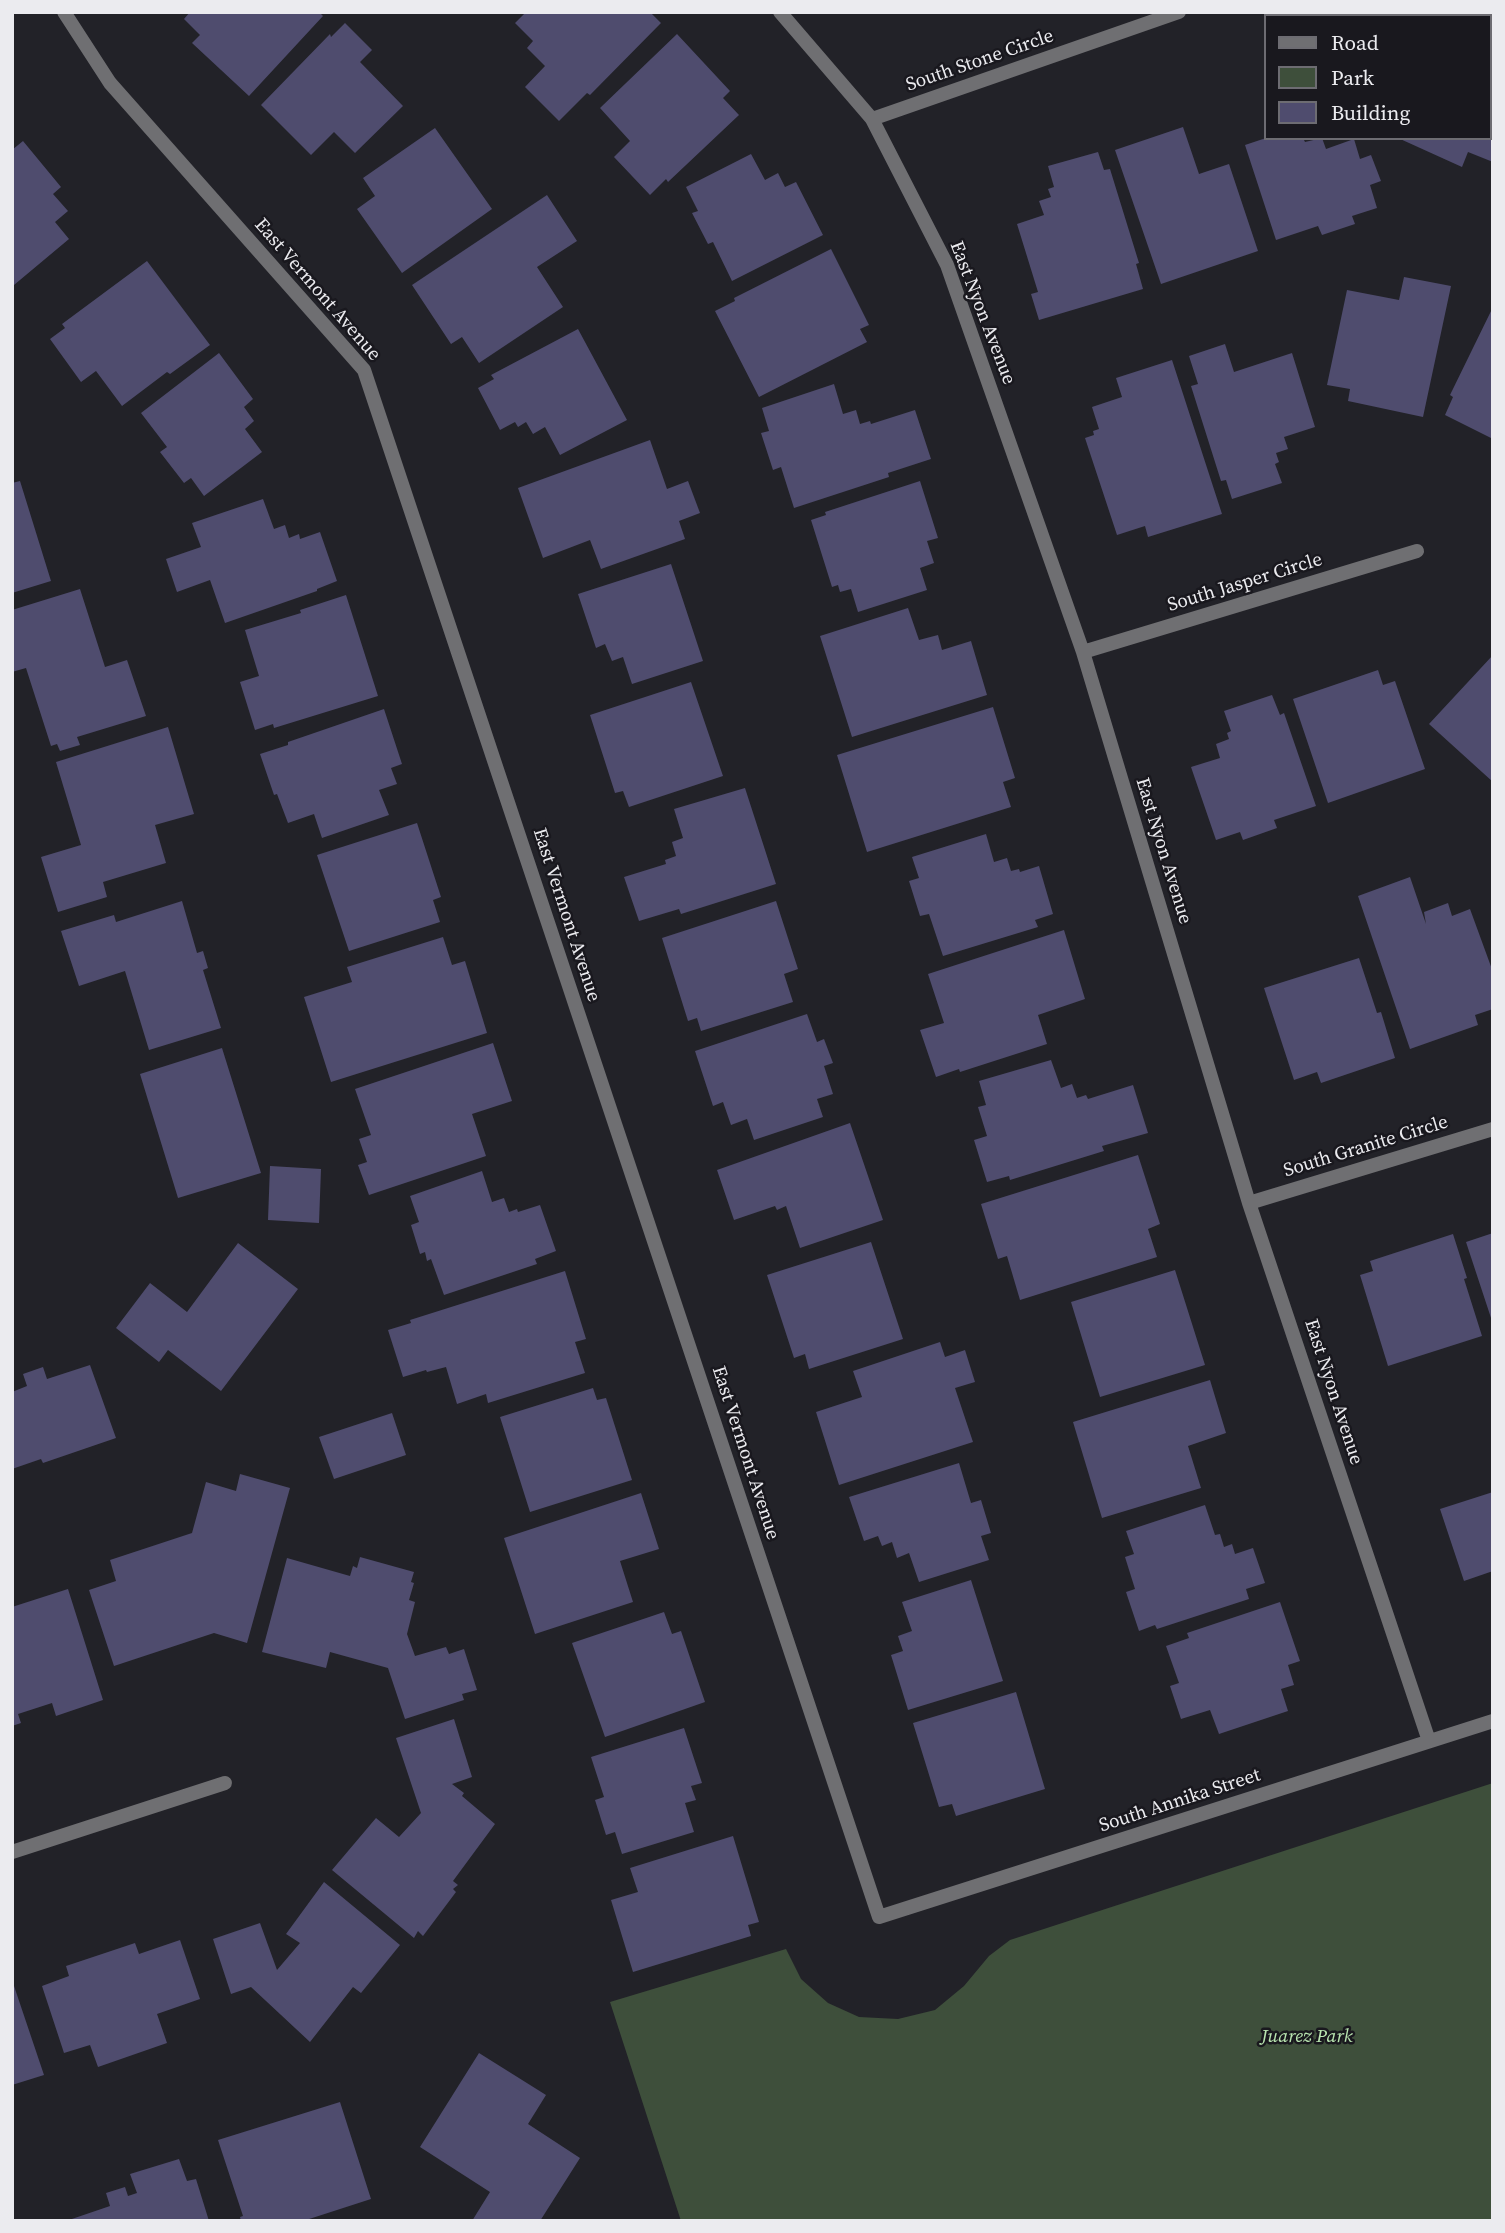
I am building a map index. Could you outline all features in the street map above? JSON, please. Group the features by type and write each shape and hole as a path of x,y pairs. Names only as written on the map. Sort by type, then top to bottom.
{"street":[{"name":"East Vermont Avenue","path":"64,12 110,83 364,370 879,1917"},
{"name":"East Nyon Avenue","path":"780,12 872,119 947,265 1083,652 1250,1203 1429,1741"},
{"name":"South Stone Circle","path":"872,119 1179,12"},
{"name":"South Jasper Circle","path":"1083,652 1418,551"},
{"name":"South Granite Circle","path":"1250,1203 1493,1129"},
{"name":"South Annika Street","path":"879,1917 1493,1721"},
{"path":"12,1852 225,1783"}],"green space":[{"name":"Juarez Park","path":"1493,1783 1493,2221 681,2221 610,2002 786,1949 801,1979 828,2003 859,2017 898,2019 935,2010 964,1986 989,1956 1010,1940"}],"building":[{"path":"190,12 319,12 323,16 249,96 192,43 200,35 184,19"},
{"path":"526,12 650,12 661,23 590,95 587,93 559,121 525,87 545,66 527,48 533,41 515,23"},
{"path":"1435,12 1462,12 1462,14"},
{"path":"345,23 372,50 360,62 403,106 355,153 334,132 311,155 261,105 330,34 331,37"},
{"path":"677,34 730,91 723,98 739,115 668,182 666,179 650,195 614,157 630,141 600,108"},
{"path":"1491,62 1493,162 1468,152 1462,167 1402,140 1491,140"},
{"path":"1183,127 1199,174 1229,164 1258,251 1161,284 1115,150"},
{"path":"435,128 492,209 402,273 357,209 375,196 363,178"},
{"path":"1264,139 1305,142 1323,140 1326,149 1354,140 1360,159 1371,155 1381,181 1370,185 1377,208 1352,216 1355,224 1322,235 1318,226 1276,240 1245,145"},
{"path":"23,141 61,187 53,194 68,211 55,222 69,239 14,285 12,150"},
{"path":"1098,152 1104,170 1110,169 1139,263 1136,264 1143,289 1039,320 1031,294 1038,292 1017,224 1044,215 1039,201 1051,197 1048,189 1054,187 1048,166"},
{"path":"751,154 765,180 778,173 785,187 796,182 823,235 732,281 713,242 708,244 692,213 698,211 686,187"},
{"path":"547,195 577,241 537,267 563,307 479,363 462,337 451,344 412,285"},
{"path":"831,249 869,325 860,329 867,342 759,397 715,311 735,301 734,298"},
{"path":"147,261 210,345 170,374 167,372 122,406 96,371 81,382 50,339 65,328 62,324"},
{"path":"1404,277 1451,286 1423,417 1348,401 1350,389 1327,385 1347,290 1399,300"},
{"path":"1493,307 1491,438 1445,415 1453,397 1450,395"},
{"path":"578,329 627,420 560,455 545,427 533,434 526,422 518,427 515,422 500,430 478,388 494,379 491,375"},
{"path":"1225,344 1234,372 1292,353 1315,427 1284,437 1288,449 1276,453 1279,462 1275,464 1282,483 1232,499 1226,480 1221,481 1191,386 1198,384 1189,356"},
{"path":"219,353 253,399 244,407 254,421 245,429 262,452 204,496 191,478 184,483 160,452 167,447 141,413"},
{"path":"1172,360 1222,514 1148,537 1145,526 1117,535 1085,438 1094,435 1093,431 1099,429 1092,407 1122,397 1116,378"},
{"path":"834,384 843,414 856,410 860,424 870,421 871,424 915,410 931,459 888,473 889,477 794,508 781,467 773,470 761,433 769,431 762,408"},
{"path":"650,440 667,489 688,481 700,513 679,521 685,539 601,569 590,540 543,558 518,488"},
{"path":"20,481 51,581 12,593 12,483"},
{"path":"920,481 938,538 927,541 934,563 920,568 927,590 858,612 851,589 840,592 838,585 832,587 811,520 826,515 825,512"},
{"path":"263,499 274,529 285,525 289,538 299,534 300,539 320,532 337,581 317,591 225,623 210,580 177,592 166,559 201,547 192,523"},
{"path":"671,564 703,661 632,684 623,657 612,661 605,644 596,648 578,594"},
{"path":"80,589 105,667 127,660 146,716 77,737 80,745 60,751 57,744 51,746 26,668 12,672 12,610"},
{"path":"346,595 378,696 274,728 273,724 255,730 240,682 259,676 245,630 301,613 300,610"},
{"path":"908,608 919,640 938,635 942,650 971,641 987,695 852,737 820,636"},
{"path":"1493,655 1493,782 1429,724"},
{"path":"1378,670 1383,685 1395,681 1425,769 1328,803 1293,699"},
{"path":"691,682 723,776 629,807 623,791 615,793 590,715"},
{"path":"1272,695 1280,715 1284,713 1316,806 1274,820 1277,828 1243,840 1240,832 1216,840 1191,767 1220,758 1216,744 1229,739 1227,733 1231,731 1224,711"},
{"path":"993,707 1015,778 1003,782 1011,807 867,852 837,755"},
{"path":"384,709 402,764 391,768 397,784 379,790 389,815 322,838 314,814 288,823 277,794 274,795 260,754"},
{"path":"168,727 194,814 155,825 166,863 103,882 107,897 58,912 41,857 81,845 56,762"},
{"path":"745,788 776,884 681,914 679,909 639,921 624,877 666,864 665,860 676,856 672,842 683,838 674,809"},
{"path":"417,823 441,897 433,900 440,922 349,951 317,855"},
{"path":"986,834 994,862 1007,858 1011,871 1019,869 1020,872 1039,866 1053,914 1035,920 1038,927 943,956 929,914 920,916 909,881 919,878 912,857"},
{"path":"1410,877 1426,924 1424,912 1448,903 1452,916 1470,909 1493,972 1493,1009 1475,1015 1478,1025 1410,1049 1358,896"},
{"path":"182,901 197,953 203,951 208,968 203,970 221,1028 149,1050 125,971 79,986 61,931 114,915 116,922"},
{"path":"776,901 798,969 784,974 793,1002 701,1031 697,1018 688,1021 662,938"},
{"path":"1064,930 1085,999 1038,1015 1047,1044 936,1077 920,1030 944,1023 928,974"},
{"path":"443,937 452,965 465,961 487,1033 331,1082 304,997 352,982 347,967"},
{"path":"1359,958 1377,1013 1381,1012 1395,1058 1321,1083 1317,1072 1294,1080 1264,988"},
{"path":"807,1014 817,1042 824,1039 833,1063 824,1066 833,1094 817,1099 823,1117 754,1140 747,1119 731,1125 723,1102 713,1106 695,1051"},
{"path":"493,1043 512,1101 472,1114 486,1156 369,1195 358,1165 367,1162 359,1139 371,1135 355,1089"},
{"path":"222,1048 261,1173 178,1198 140,1074"},
{"path":"1051,1060 1061,1088 1072,1084 1077,1098 1086,1095 1088,1099 1133,1085 1148,1133 1102,1146 1104,1151 1010,1180 1009,1176 987,1182 974,1140 987,1136 978,1107 986,1105 979,1081"},
{"path":"850,1123 883,1220 800,1248 786,1206 777,1210 775,1206 734,1220 717,1170"},
{"path":"1138,1155 1160,1224 1148,1229 1157,1257 1020,1300 1007,1256 998,1259 981,1204"},
{"path":"270,1166 321,1169 319,1223 268,1220"},
{"path":"482,1171 492,1202 504,1198 509,1212 540,1205 556,1251 535,1259 537,1264 444,1295 431,1259 427,1261 425,1252 420,1254 411,1225 419,1222 410,1196"},
{"path":"1493,1233 1493,1320 1492,1321 1466,1242"},
{"path":"1453,1234 1482,1336 1388,1366 1360,1275 1373,1271 1370,1261"},
{"path":"871,1242 903,1339 809,1369 805,1354 794,1358 767,1275"},
{"path":"238,1243 298,1289 221,1391 168,1350 159,1362 116,1328 150,1283 187,1312"},
{"path":"1175,1270 1205,1365 1100,1397 1071,1302"},
{"path":"565,1271 586,1339 575,1342 585,1373 488,1403 486,1394 457,1404 446,1367 403,1377 388,1330 411,1323 410,1320"},
{"path":"940,1342 945,1357 965,1350 975,1382 955,1388 973,1442 839,1485 816,1412 862,1397 853,1371"},
{"path":"90,1365 116,1438 43,1463 41,1459 12,1469 12,1392 27,1386 23,1374 43,1367 47,1379"},
{"path":"1210,1380 1226,1433 1188,1446 1201,1488 1102,1518 1073,1422"},
{"path":"593,1388 597,1400 606,1398 632,1480 530,1512 500,1417"},
{"path":"392,1413 406,1455 334,1479 319,1437"},
{"path":"959,1463 971,1503 981,1500 991,1533 981,1536 989,1560 919,1582 909,1553 897,1558 892,1542 882,1546 878,1536 864,1541 849,1497"},
{"path":"240,1474 290,1488 247,1643 214,1633 114,1666 89,1590 116,1581 110,1560 192,1533 206,1482 236,1491"},
{"path":"1493,1492 1493,1571 1464,1581 1440,1509"},
{"path":"641,1493 659,1549 620,1561 633,1602 535,1634 504,1538"},
{"path":"1205,1505 1215,1535 1220,1534 1224,1547 1232,1544 1235,1554 1253,1548 1265,1583 1246,1589 1249,1599 1157,1629 1155,1625 1139,1631 1126,1592 1135,1589 1125,1557 1134,1554 1126,1531"},
{"path":"360,1557 414,1572 409,1600 415,1602 407,1634 415,1656 446,1647 449,1654 464,1649 477,1690 462,1694 464,1700 405,1719 388,1668 330,1652 326,1668 262,1652 287,1558 350,1576 353,1566 357,1568"},
{"path":"971,1580 1003,1681 908,1710 891,1655 903,1651 898,1636 912,1631 902,1602"},
{"path":"68,1589 103,1700 56,1716 52,1703 18,1714 21,1723 12,1726 12,1607"},
{"path":"1280,1602 1300,1661 1288,1665 1294,1685 1281,1689 1288,1711 1219,1734 1210,1710 1181,1719 1170,1686 1179,1683 1166,1646 1189,1638 1187,1633"},
{"path":"664,1612 672,1634 681,1631 705,1702 605,1737 572,1643"},
{"path":"1016,1692 1045,1789 956,1816 952,1804 939,1807 913,1723"},
{"path":"454,1719 472,1777 452,1784 495,1824 453,1881 458,1885 453,1889 456,1892 423,1936 418,1931 414,1938 332,1870 376,1818 399,1837 421,1813 396,1738"},
{"path":"684,1728 702,1783 691,1786 696,1800 685,1803 694,1832 622,1854 615,1832 606,1835 595,1800 604,1797 591,1757"},
{"path":"733,1836 759,1922 748,1925 751,1936 633,1972 611,1900 638,1892 630,1868"},
{"path":"324,1882 400,1945 361,1993 353,1987 310,2042 251,1987 231,1994 213,1939 260,1923 277,1970 300,1943 286,1934"},
{"path":"180,1940 200,1999 157,2014 167,2043 98,2067 90,2045 64,2053 42,1986 69,1976 66,1966 135,1943 139,1954"},
{"path":"12,1980 44,2075 12,2085"},
{"path":"479,2053 546,2095 528,2124 580,2158 540,2221 472,2221 490,2192 420,2147"},
{"path":"340,2102 371,2199 303,2221 241,2221 240,2217 243,2216 218,2140"},
{"path":"179,2159 187,2181 196,2179 209,2221 66,2221 110,2206 106,2193 125,2187 128,2196 137,2193 130,2174"}]}
